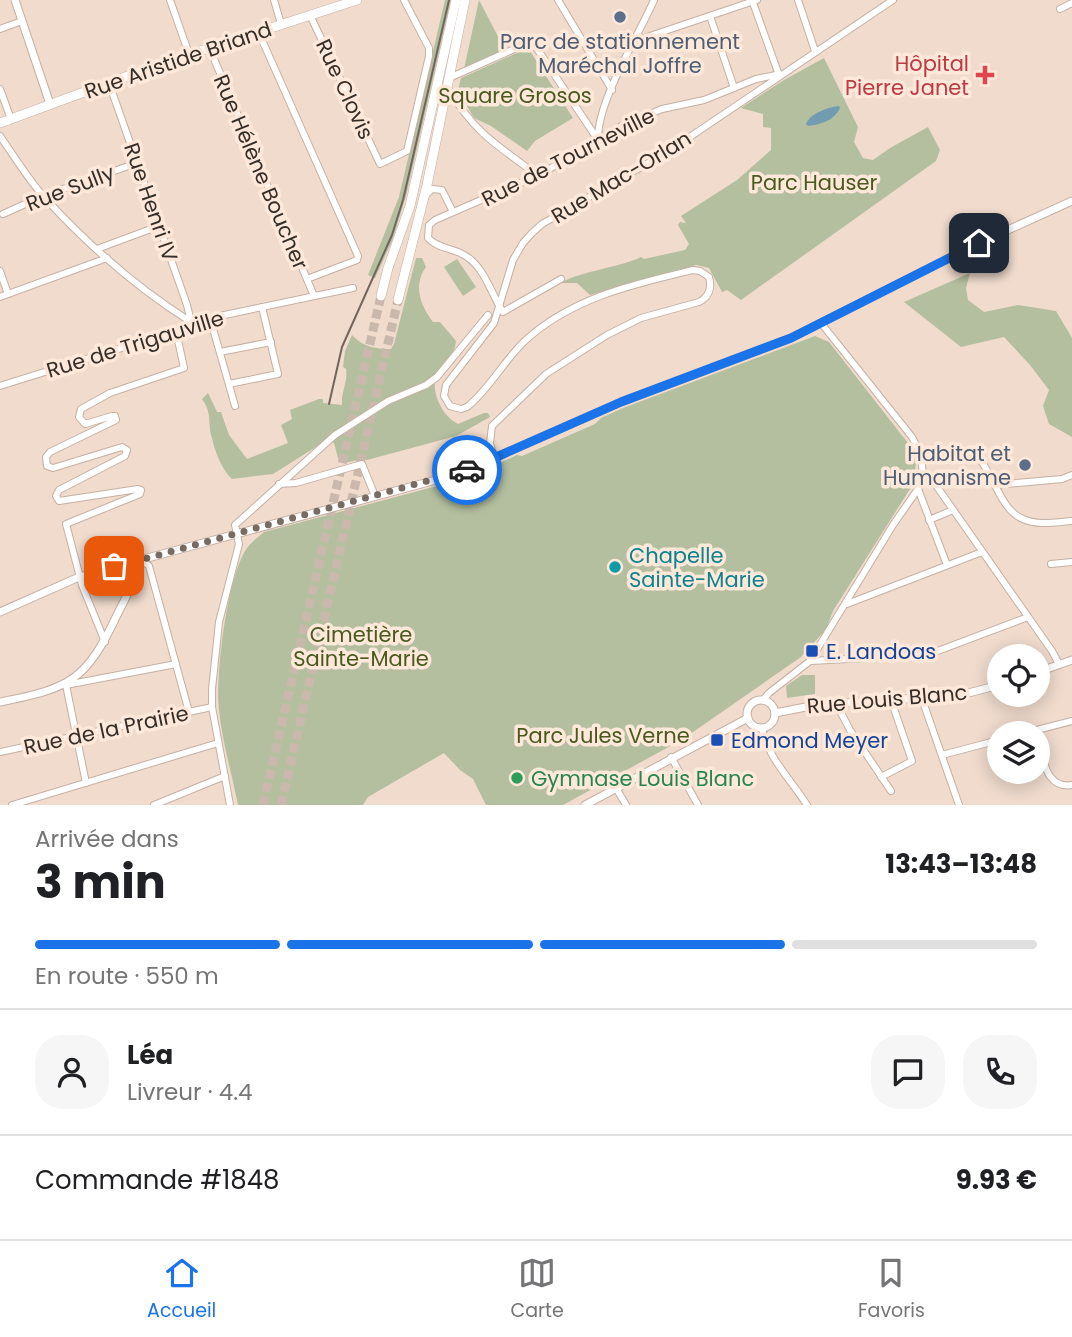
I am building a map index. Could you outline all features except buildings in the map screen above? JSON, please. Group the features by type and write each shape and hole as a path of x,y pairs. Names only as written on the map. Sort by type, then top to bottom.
{"main road":[{"name":"Rue Aristide Briand","path":"0,123 209,47 357,0"},
{"path":"381,296 410,206 456,0"},
{"path":"398,300 465,0"}],"street":[{"path":"15,0 50,104"},
{"path":"170,0 189,54"},
{"path":"274,0 281,24"},
{"name":"Rue Clovis","path":"310,15 380,164 407,151 429,56 429,48 404,0"},
{"path":"558,0 612,90"},
{"path":"598,140 597,127 654,0"},
{"path":"635,41 754,0 779,75"},
{"path":"799,0 815,51"},
{"name":"Rue de Tourneville","path":"418,218 432,188 442,190 453,212 530,179 622,125 662,109 704,100 756,79 779,75 893,0"},
{"path":"1060,9 1072,3"},
{"path":"709,16 734,88"},
{"path":"0,29 22,22"},
{"path":"258,31 358,256 357,260 307,279"},
{"path":"530,179 529,169 485,137 469,121 448,83 530,42 598,140"},
{"name":"Rue Hélène Boucher","path":"209,47 314,296"},
{"name":"Rue Mac-Orlan","path":"494,459 490,443 492,426 546,374 631,323 705,299 711,289 705,273 693,270 613,290 589,299 528,338 505,360 467,407 461,409 450,406 444,396 446,385 487,332 500,307 513,260 523,243 542,224 668,150 779,75"},
{"name":"Rue Henri IV","path":"109,83 191,322"},
{"path":"0,89 11,119"},
{"path":"0,136 43,196 97,249 191,322"},
{"name":"Rue Sully","path":"3,214 43,196 137,163"},
{"path":"0,612 79,577 130,566 237,533 458,474 621,402 738,359 821,323 985,240 1072,201"},
{"path":"453,212 429,225 428,238 433,243 464,254 472,260 503,312 561,279"},
{"path":"97,249 159,226"},
{"path":"0,297 107,258"},
{"path":"0,271 8,294"},
{"name":"Rue de Trigauville","path":"0,386 176,331 191,322 353,288"},
{"path":"229,384 278,374 262,307"},
{"path":"230,805 212,707 213,667 219,622 239,544 235,525 335,435 388,401 426,385 437,377 488,316"},
{"path":"210,318 235,406"},
{"path":"764,700 773,706 773,722 762,728 753,726 748,718 748,710 752,704 764,700 769,693 810,661 918,489 923,476 921,455 912,437 821,323"},
{"path":"105,642 79,577 66,524 140,494 141,490 138,488 59,501 56,496 59,490 125,456 127,450 122,447 53,468 47,466 46,457 50,452 116,420 116,417 112,416 85,424 79,417 81,409 110,393 184,368 176,331"},
{"path":"220,352 271,342"},
{"path":"921,455 967,451 978,458 1007,508 1023,519 1044,523 1072,521"},
{"path":"279,484 296,483 362,464 376,496"},
{"path":"995,485 1062,479 1072,475"},
{"path":"923,476 933,481 1059,664"},
{"path":"918,489 947,565"},
{"path":"929,520 953,510"},
{"path":"844,605 982,552"},
{"path":"144,560 149,566 189,712"},
{"path":"1051,564 1072,562"},
{"path":"66,685 89,664 105,642 131,584 130,566"},
{"path":"810,661 927,655 1028,617"},
{"path":"1050,667 1072,660"},
{"path":"0,702 47,693 66,685 176,664"},
{"path":"66,685 86,783"},
{"name":"Rue Louis Blanc","path":"775,713 836,703 961,695 987,688"},
{"path":"922,698 959,805"},
{"path":"881,777 912,761 891,700"},
{"path":"836,703 850,730 891,792"},
{"name":"Rue de la Prairie","path":"0,752 212,707"},
{"path":"584,805 748,718"},
{"path":"1050,727 1072,721"},
{"path":"762,728 764,739 773,756 807,805"},
{"path":"12,805 218,743"},
{"path":"942,755 987,743"},
{"path":"671,757 698,805"},
{"path":"154,805 225,776"},
{"path":"1050,777 1061,786 1072,785"},
{"path":"616,788 626,805"}],"green space":[{"path":"445,0 451,0 406,196 392,241 375,278 368,275 399,197"},
{"path":"479,0 505,50 464,69"},
{"name":"Square Grosos","path":"528,48 573,118 535,141 527,151 491,126 474,118 458,91 461,78"},
{"name":"Parc Hauser","path":"824,58 858,127 854,142 863,158 873,160 928,127 940,150 936,161 741,300 727,290 722,292 709,268 696,265 590,295 577,283 560,283 641,257 644,259 685,250 689,244 678,225 680,222 686,223 681,216 737,180 771,150 771,128 763,127 763,114 741,108"},
{"path":"416,258 422,258 426,267 419,288 425,309 433,322 440,322 456,341 454,350 435,383 439,403 447,415 458,424 484,413 488,413 490,417 456,436 367,460 344,463 338,458 334,443 327,440 273,474 232,479 217,455 208,409 202,399 208,393 217,412 221,412 229,435 247,459 288,443 281,425 292,419 290,410 319,399 323,399 323,403 342,405 346,374 343,367 345,351 352,335 370,346 391,349"},
{"path":"457,259 476,287 463,296 444,267"},
{"path":"970,273 966,288 968,300 984,312 1018,305 1056,311 1072,338 1072,437 1049,424 1043,406 1049,390 1004,337 961,347 904,302"},
{"name":"Cimetière Sainte-Marie","path":"815,336 829,342 911,447 916,463 913,484 833,611 826,629 801,657 683,739 563,805 486,805 473,779 444,753 368,797 363,805 238,805 219,710 221,652 228,605 239,565 247,548 264,532 467,478 595,424 601,418 623,408"},
{"path":"802,675 815,675 815,694 787,698 786,686"}],"water":[{"path":"839,106 834,116 827,121 808,126 806,124 820,112"}],"tunnel":[{"path":"263,805 381,296"},
{"path":"281,805 398,300"}],"tram line":[{"path":"329,404 342,347 392,235 403,200 449,0"}],"way so far":[{"path":"114,566 126,564 129,558 139,556 144,559 467,470"}],"place":[{"name":"Parc de stationnement Maréchal Joffre","path":"620,17"},
{"name":"Hôpital Pierre Janet","path":"985,75"},
{"name":"Habitat et Humanisme","path":"1025,465"},
{"name":"Chapelle Sainte-Marie","path":"615,567"},
{"name":"E. Landoas","path":"812,651"},
{"name":"Edmond Meyer","path":"717,740"},
{"name":"Gymnase Louis Blanc","path":"517,778"}],"route":[{"path":"467,470 621,402 791,338 979,243"}],"park label":[{"name":"Parc Jules Verne","path":"603,735"}]}
